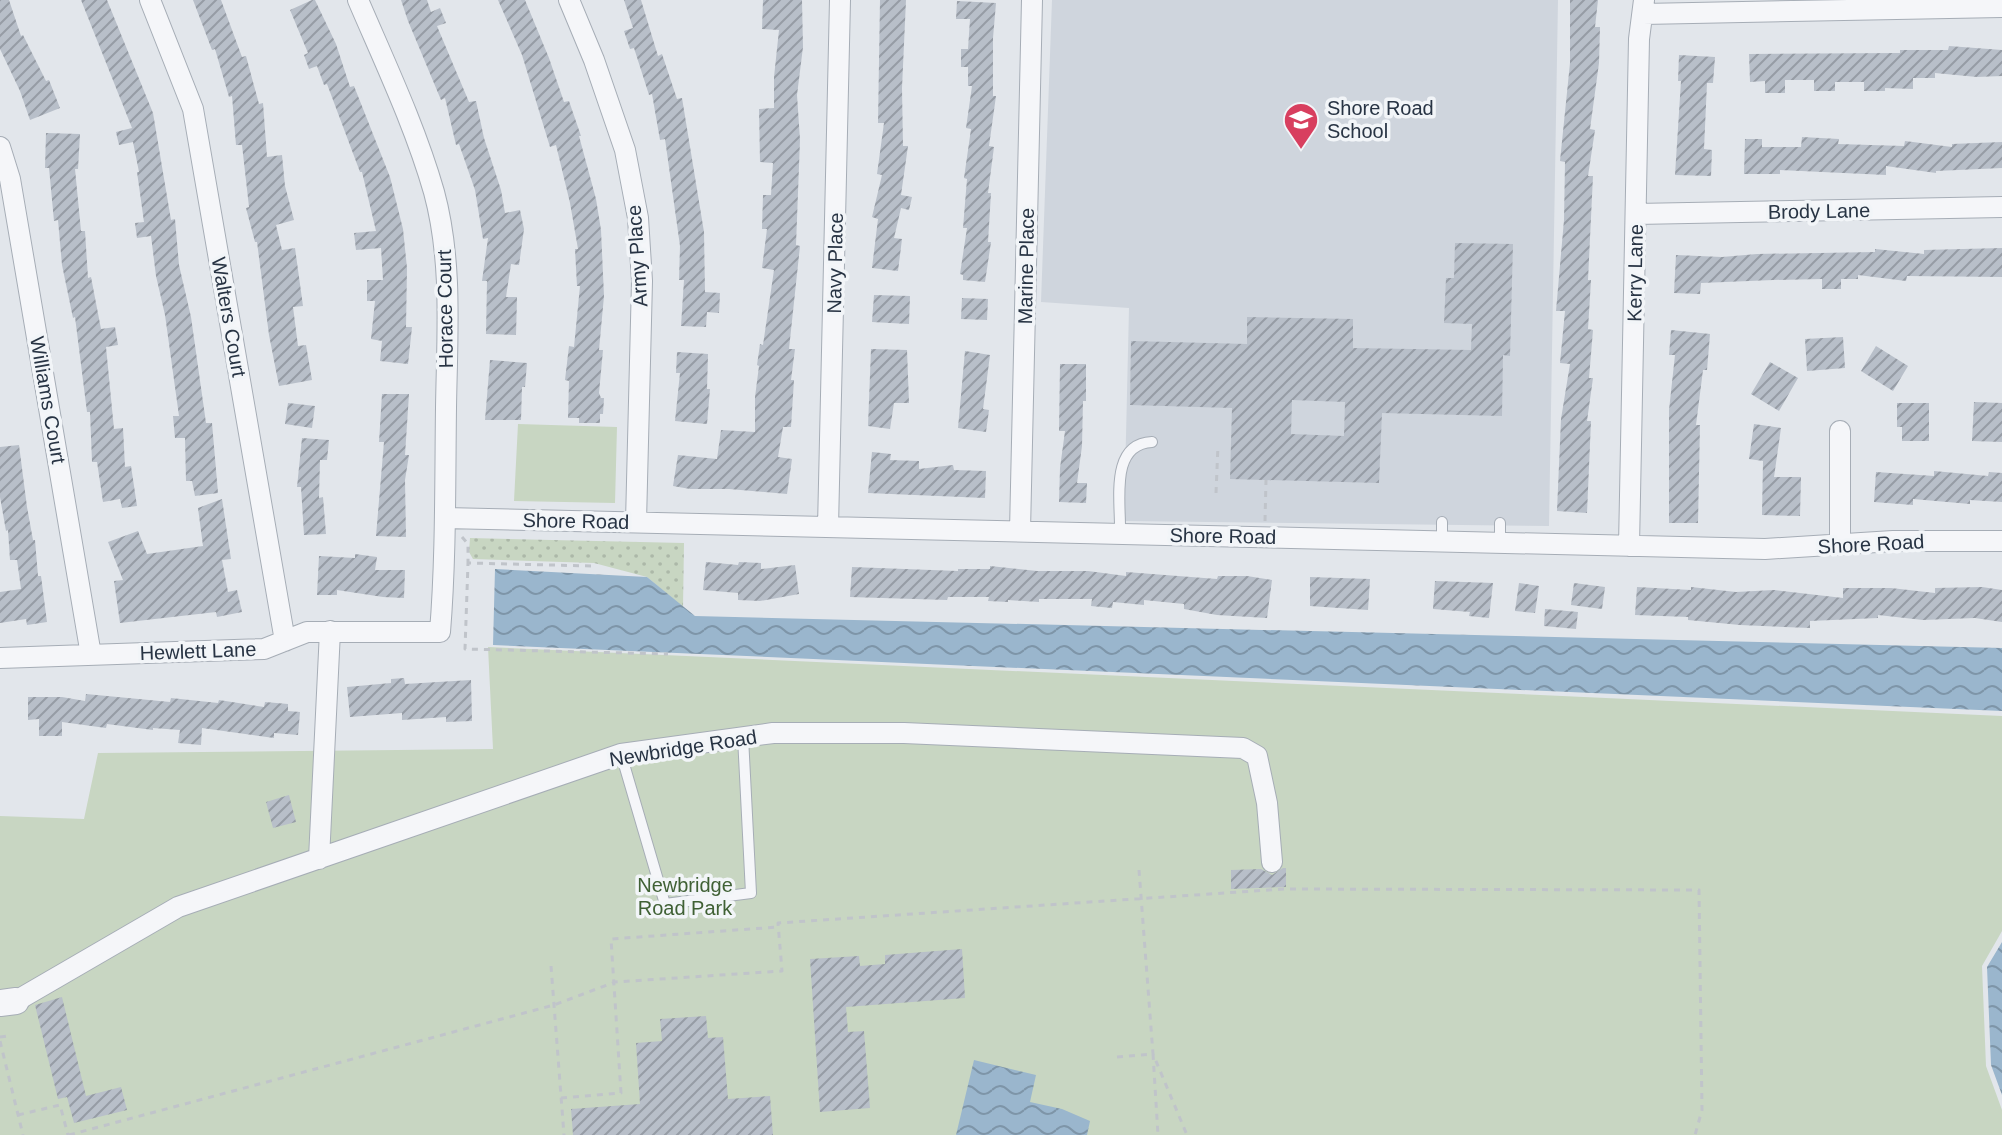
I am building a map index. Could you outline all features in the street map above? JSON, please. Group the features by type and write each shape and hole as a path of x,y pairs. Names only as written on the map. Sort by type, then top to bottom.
{"street":[{"name":"Walters Court","path":"150,0 193,109 285,641"},
{"name":"Horace Court","path":"358,0 411,124 434,193 445,247 448,288 440,632"},
{"name":"Army Place","path":"569,0 594,60 625,150 638,218 642,281 636,522"},
{"name":"Navy Place","path":"828,527 840,0"},
{"name":"Marine Place","path":"1020,531 1032,0"},
{"path":"1644,7 2002,7"},
{"name":"Kerry Lane","path":"1629,546 1639,39 1644,7"},
{"name":"Williams Court","path":"0,147 10,179 91,655"},
{"name":"Brody Lane","path":"1636,214 2002,207"},
{"path":"1840,431 1840,545"},
{"name":"Shore Road","path":"445,518 1265,537 1500,533 1629,546 1765,549 1893,541 2002,541"},
{"path":"319,859 330,631"},
{"name":"Hewlett Lane","path":"0,658 264,649 307,632 440,632"},
{"name":"Newbridge Road","path":"8,1002 178,907 621,754 773,733 904,733 1243,748 1257,756 1267,803 1272,862"}],"lane":[{"path":"1120,533 1122,459 1130,448 1141,442 1152,442"},
{"path":"621,754 665,904 751,893 743,737"}],"path":[{"path":"1216,493 1218,445"},
{"path":"1265,537 1266,480"},
{"path":"468,544 465,649 668,654"},
{"path":"468,563 591,566"},
{"path":"1139,870 1158,1135"},
{"path":"18,1115 60,1105 68,1135 554,1005 615,982 782,971 778,923 1284,889 1699,890 1702,1110 1695,1135"},
{"path":"561,1098 621,1093 611,939 778,927"},
{"path":"551,966 564,1135"},
{"path":"7,1036 0,1039 23,1135"},
{"path":"1117,1057 1153,1054"},
{"path":"1153,1054 1187,1135"}],"shaded area":[{"name":"Shore Road School","path":"1052,0 1558,0 1549,526 1124,521 1129,308 1041,302"}],"green space":[{"path":"518,424 617,427 615,503 514,501"},
{"path":"470,538 684,543 683,607 647,577 594,563 473,559 469,552"},
{"name":"Newbridge Road Park","path":"488,647 2002,716 2002,931 1982,966 1986,1066 2002,1110 2002,1135 0,1135 0,816 84,819 98,753 493,749"}],"water":[{"path":"495,569 647,577 695,616 2002,648 2002,711 493,645"},
{"path":"2002,942 2002,1095 1991,1065 1987,967"},
{"path":"974,1060 1036,1075 1030,1102 1062,1109 1090,1121 1087,1135 956,1135"}],"building":[{"path":"0,0 9,0 21,36 46,81 49,80 60,108 30,120 0,49"},
{"path":"81,0 107,0 153,113 171,220 175,219 179,265 191,317 206,423 212,423 218,493 195,496 192,481 186,481 185,438 175,438 173,416 179,416 151,236 137,238 135,223 144,222 133,142 119,145 116,132 132,128"},
{"path":"193,0 221,0 242,57 246,56 259,104 263,103 267,157 282,155 285,186 294,220 276,225 282,250 295,248 303,306 293,307 298,346 306,345 312,380 279,386 257,242 246,208 249,207 242,145 236,145 232,96 229,97 215,49 212,50"},
{"path":"315,0 336,44 350,87 354,86 390,177 403,229 407,268 406,327 412,327 408,364 380,361 382,341 371,339 375,301 367,301 367,280 383,280 381,248 356,250 354,233 376,231 362,172 327,84 324,85 317,66 309,69 304,55 308,53 290,10"},
{"path":"401,0 427,0 431,12 440,8 446,23 437,26 469,102 476,101 505,213 520,210 524,229 519,265 511,264 506,297 517,297 516,335 486,334 487,281 482,281 488,238 483,239 475,190 459,144 456,145 445,98 441,100"},
{"path":"498,0 525,0 564,102 569,101 581,136 601,230 604,296 599,393 604,398 600,423 579,423 579,418 568,418 569,381 565,380 569,346 574,347 580,286 577,286 575,249 578,249 556,145 550,147 522,55"},
{"path":"624,0 641,0 658,56 662,54 677,99 682,98 704,232 705,292 720,293 719,313 707,312 706,327 681,326 684,280 679,280 680,246 665,139 660,140 652,94 649,95 634,48 630,49 624,31 633,28"},
{"path":"763,0 802,0 803,47 797,95 800,140 796,245 800,246 789,349 795,349 791,380 794,380 791,427 783,427 778,457 792,459 787,494 673,486 678,455 717,459 721,430 755,432 757,365 774,270 762,268 767,229 762,229 763,195 771,195 773,163 760,162 759,109 774,108 779,30 762,29"},
{"path":"880,0 906,0 902,88 903,146 908,146 901,195 912,197 909,210 901,208 894,238 902,239 898,271 872,268 878,219 872,217 882,175 877,174 884,123 878,123"},
{"path":"1570,0 1598,0 1595,27 1600,27 1599,63 1590,129 1595,130 1588,176 1593,176 1588,329 1593,330 1589,378 1593,378 1587,421 1591,421 1587,513 1557,511 1561,419 1570,364 1560,363 1565,311 1556,311 1564,220 1565,162 1560,161 1570,63"},
{"path":"957,1 996,3 993,96 996,96 989,146 994,147 988,193 991,193 988,242 991,242 985,282 963,280 960,274 967,228 963,228 967,179 964,178 971,129 966,128 972,86 968,86 968,67 961,67 961,49 968,49 970,19 956,19"},
{"path":"1949,46 2002,50 2002,76 1935,73 1935,78 1913,78 1913,89 1885,88 1885,91 1864,91 1864,82 1835,82 1835,91 1814,91 1814,80 1785,80 1785,93 1765,93 1765,81 1750,82 1749,54 1900,53 1900,50 1948,50"},
{"path":"1679,55 1715,57 1713,83 1707,83 1704,149 1712,150 1711,176 1675,175 1681,81 1678,81"},
{"path":"46,133 80,134 78,169 75,169 81,231 85,231 88,278 91,277 101,329 115,327 118,345 106,347 114,429 123,428 125,467 131,466 137,506 122,508 120,499 103,502 97,462 92,462 90,412 87,412 75,317 62,265 58,220 54,221 49,168 45,168"},
{"path":"1802,137 1839,139 1838,144 1904,146 1905,141 1952,147 1952,144 2002,142 2002,168 1936,173 1886,166 1886,175 1780,170 1780,174 1744,174 1745,139 1762,139 1762,147 1801,147"},
{"path":"1455,243 1513,244 1510,356 1503,355 1502,416 1382,413 1379,483 1230,479 1232,408 1130,405 1131,341 1247,344 1247,317 1353,319 1353,348 1471,350 1472,324 1444,323 1446,278 1454,278","holes":["1292,400 1345,402 1344,436 1291,434"]},
{"path":"2002,248 2002,277 1907,276 1906,281 1858,275 1858,279 1841,279 1841,289 1822,289 1822,279 1773,280 1701,283 1700,294 1674,293 1676,255 1722,257 1875,252 1875,249 1924,254 1924,250"},
{"path":"874,295 910,296 909,324 872,322"},
{"path":"962,298 988,299 987,320 961,319"},
{"path":"1671,330 1710,334 1707,370 1703,370 1696,425 1700,425 1698,523 1669,523 1669,410 1675,355 1669,355"},
{"path":"1843,337 1845,368 1807,371 1805,339"},
{"path":"1876,346 1908,366 1893,391 1861,371"},
{"path":"871,349 907,350 909,403 894,403 890,429 868,426"},
{"path":"965,351 990,355 983,409 989,410 986,432 958,428"},
{"path":"677,352 708,354 707,389 710,389 707,424 675,421 680,373 676,373"},
{"path":"490,360 527,363 525,387 522,387 521,420 485,420"},
{"path":"1770,362 1798,378 1779,411 1751,394"},
{"path":"1060,364 1086,364 1086,401 1083,401 1077,483 1087,483 1086,503 1059,502 1065,431 1059,431"},
{"path":"382,394 409,394 405,455 409,455 405,480 406,537 376,536 384,442 379,442"},
{"path":"1974,402 2002,403 2002,442 1972,441"},
{"path":"288,403 315,406 312,428 285,424"},
{"path":"1897,403 1929,403 1929,441 1902,441 1902,427 1897,427"},
{"path":"1754,424 1781,428 1774,477 1801,477 1800,516 1762,515 1763,461 1749,459"},
{"path":"302,438 329,440 327,460 320,460 319,498 323,497 326,534 304,535 301,487 297,487"},
{"path":"19,445 47,622 27,625 26,619 0,623 0,592 21,589 17,560 10,560 8,530 0,497 0,447"},
{"path":"872,452 891,454 890,460 919,461 919,469 953,465 954,470 986,471 985,498 868,493"},
{"path":"1934,471 1988,476 1989,472 2002,473 2002,502 1970,500 1970,504 1913,499 1913,505 1874,502 1876,472 1934,476"},
{"path":"222,499 231,559 222,560 228,592 237,590 242,612 217,617 216,612 120,623 114,581 123,580 108,542 138,531 147,554 203,546 198,508"},
{"path":"355,554 377,557 375,570 405,570 404,598 337,590 337,595 317,595 319,556 355,558"},
{"path":"706,562 738,565 739,562 761,563 761,569 795,565 799,594 760,601 738,600 738,593 703,590"},
{"path":"990,566 1126,576 1126,572 1217,579 1218,576 1247,576 1272,580 1267,618 1217,615 1184,609 1184,604 1144,600 1144,605 1113,602 1112,608 1091,606 1092,599 1008,602 988,601 989,597 948,597 947,600 850,597 852,567 958,571 990,569"},
{"path":"1310,577 1370,579 1368,610 1310,606"},
{"path":"1435,581 1493,583 1489,618 1469,616 1470,612 1433,609"},
{"path":"1519,583 1539,586 1535,613 1515,611"},
{"path":"1574,583 1605,587 1602,609 1571,605"},
{"path":"1637,587 1691,590 1691,587 1736,592 1774,590 1843,598 1843,588 1891,588 1935,593 1935,588 1982,587 2002,590 2002,622 1975,618 1923,620 1878,615 1878,618 1810,621 1810,628 1635,615"},
{"path":"1545,609 1578,612 1576,629 1544,626"},
{"path":"404,678 405,684 471,680 472,721 446,722 446,717 402,720 402,713 350,717 347,687 391,683 391,679"},
{"path":"86,694 170,702 171,698 218,703 219,700 264,707 265,702 288,704 288,711 300,712 298,735 274,733 274,738 202,728 201,745 178,743 180,730 107,724 106,728 62,722 62,736 39,736 39,719 28,720 28,697 85,701"},
{"path":"289,795 296,822 273,828 266,802"},
{"path":"1286,868 1286,887 1231,889 1231,870 1261,869 1272,875"},
{"path":"962,949 965,998 846,1007 848,1032 864,1031 870,1108 820,1112 810,959 859,956 860,966 885,964 885,955"},
{"path":"62,997 86,1096 121,1087 127,1110 74,1123 67,1097 58,1099 35,1005"},
{"path":"706,1016 708,1038 723,1037 728,1099 770,1096 773,1135 573,1135 571,1109 640,1104 636,1043 662,1041 660,1019"}],"place":[{"name":"Shore Road School","path":"1301,151"}]}
